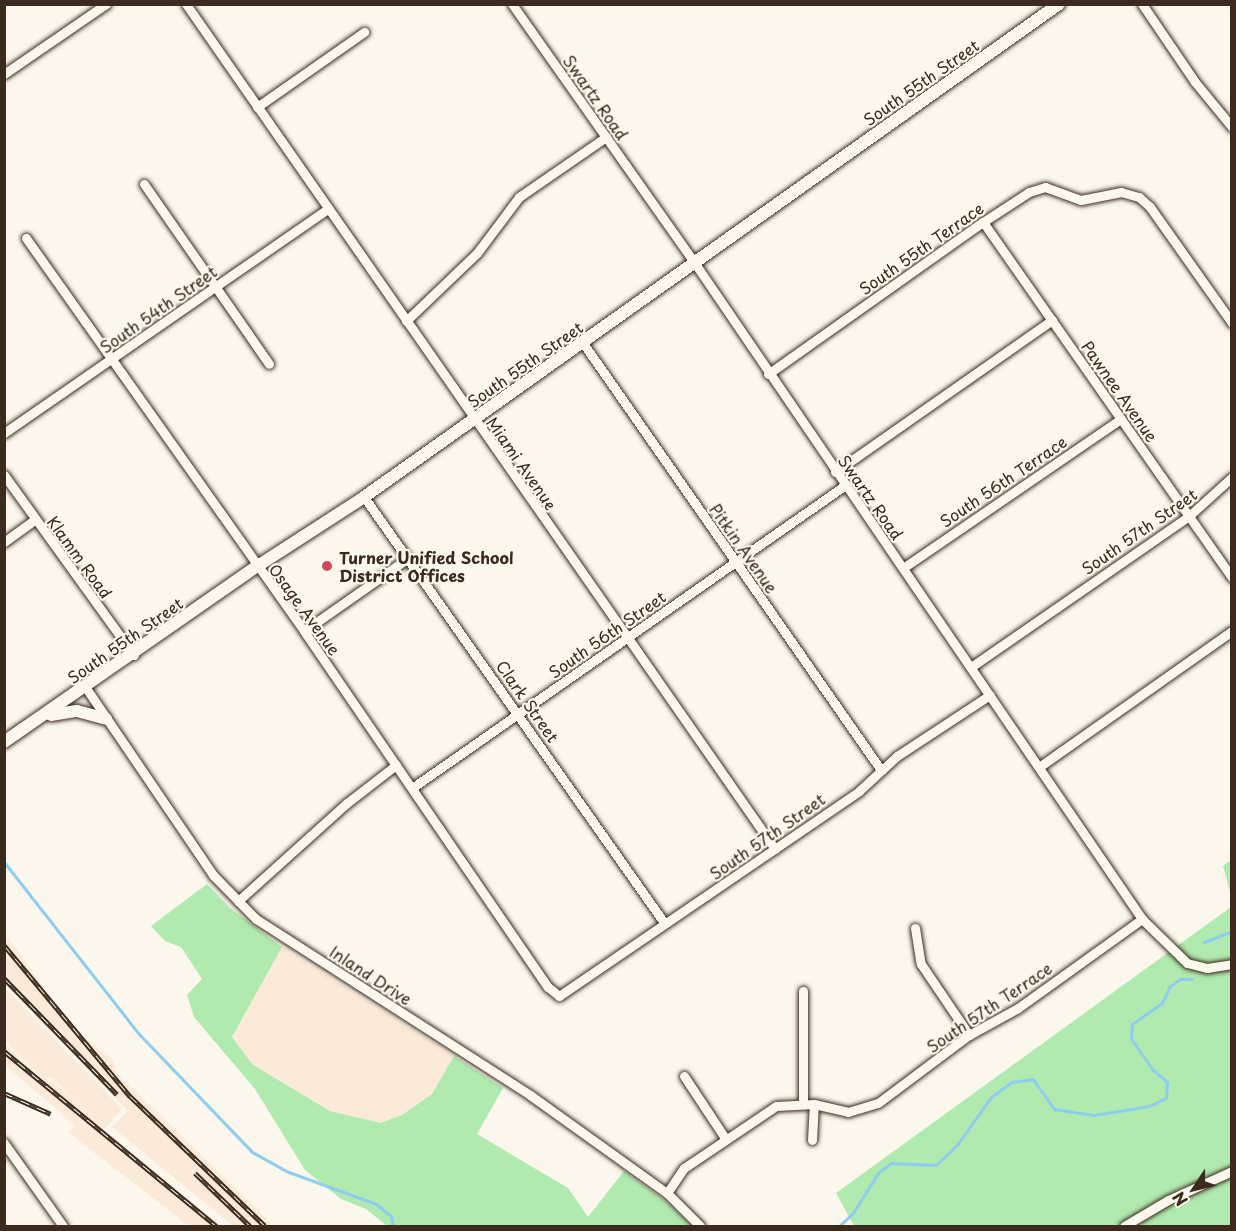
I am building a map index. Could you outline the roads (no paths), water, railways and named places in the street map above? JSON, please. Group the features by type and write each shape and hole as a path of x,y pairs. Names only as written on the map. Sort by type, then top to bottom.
{"main road":[{"name":"South 55th Street","path":"4,742 134,656 256,567 364,497 1059,4"},
{"path":"41,718 77,711 106,720"}],"street":[{"path":"4,74 106,4"},
{"name":"Miami Avenue","path":"186,4 473,420 775,849"},
{"name":"Swartz Road","path":"512,4 694,262 844,486 971,667 1142,920 1187,963 1207,968 1232,964"},
{"path":"1143,4 1195,82 1232,127"},
{"path":"257,107 364,32"},
{"path":"406,321 477,253 519,197 606,137"},
{"path":"144,184 269,364"},
{"name":"South 55th Terrace","path":"768,374 983,222 1035,189 1046,187 1082,200 1126,192 1150,207 1232,323"},
{"name":"South 54th Street","path":"4,433 328,209"},
{"name":"Pawnee Avenue","path":"983,222 1232,578"},
{"name":"Osage Avenue","path":"26,238 256,567 304,631 548,987 559,996"},
{"path":"835,472 1052,320"},
{"name":"Pitkin Avenue","path":"583,343 880,770"},
{"name":"South 56th Terrace","path":"903,568 1121,419"},
{"name":"Klamm Road","path":"4,475 34,520 134,656"},
{"name":"South 57th Street","path":"971,667 1189,516 1232,477"},
{"name":"South 56th Street","path":"412,788 844,486"},
{"name":"Clark Street","path":"364,497 665,924"},
{"path":"4,542 34,520"},
{"path":"304,631 408,558"},
{"path":"1039,767 1232,631"},
{"name":"Inland Drive","path":"86,688 213,875 256,919 519,1088 667,1193 700,1227"},
{"name":"South 57th Street","path":"559,996 859,791 880,770 990,695"},
{"path":"238,901 347,803 396,765"},
{"name":"South 57th Terrace","path":"667,1193 684,1168 725,1138 776,1106 814,1104 848,1112 869,1108 969,1035 1018,1008 1142,920"},
{"path":"915,928 921,964 969,1035"},
{"path":"803,991 803,1104"},
{"path":"684,1076 725,1138"},
{"path":"812,1140 814,1104"},
{"path":"4,1143 63,1227"},
{"path":"1124,1227 1168,1200 1232,1171"}],"waterway":[{"path":"4,862 139,1034 252,1152 286,1171 376,1204 391,1216 393,1226"},
{"path":"1204,942 1232,931"},
{"path":"817,1226 839,1226 853,1213 878,1173 891,1163 936,1165 957,1145 991,1097 1012,1082 1033,1079 1054,1109 1094,1115 1149,1106 1166,1098 1167,1082 1153,1070 1131,1038 1132,1024 1162,1003 1170,986 1180,979 1192,979"}],"railway":[{"path":"4,945 130,1096 265,1226"},
{"path":"4,978 117,1094"},
{"path":"4,1051 216,1226"},
{"path":"4,1093 51,1114"},
{"path":"195,1173 250,1226"}],"place":[{"name":"Turner Unified School District Offices","path":"327,566"}]}
